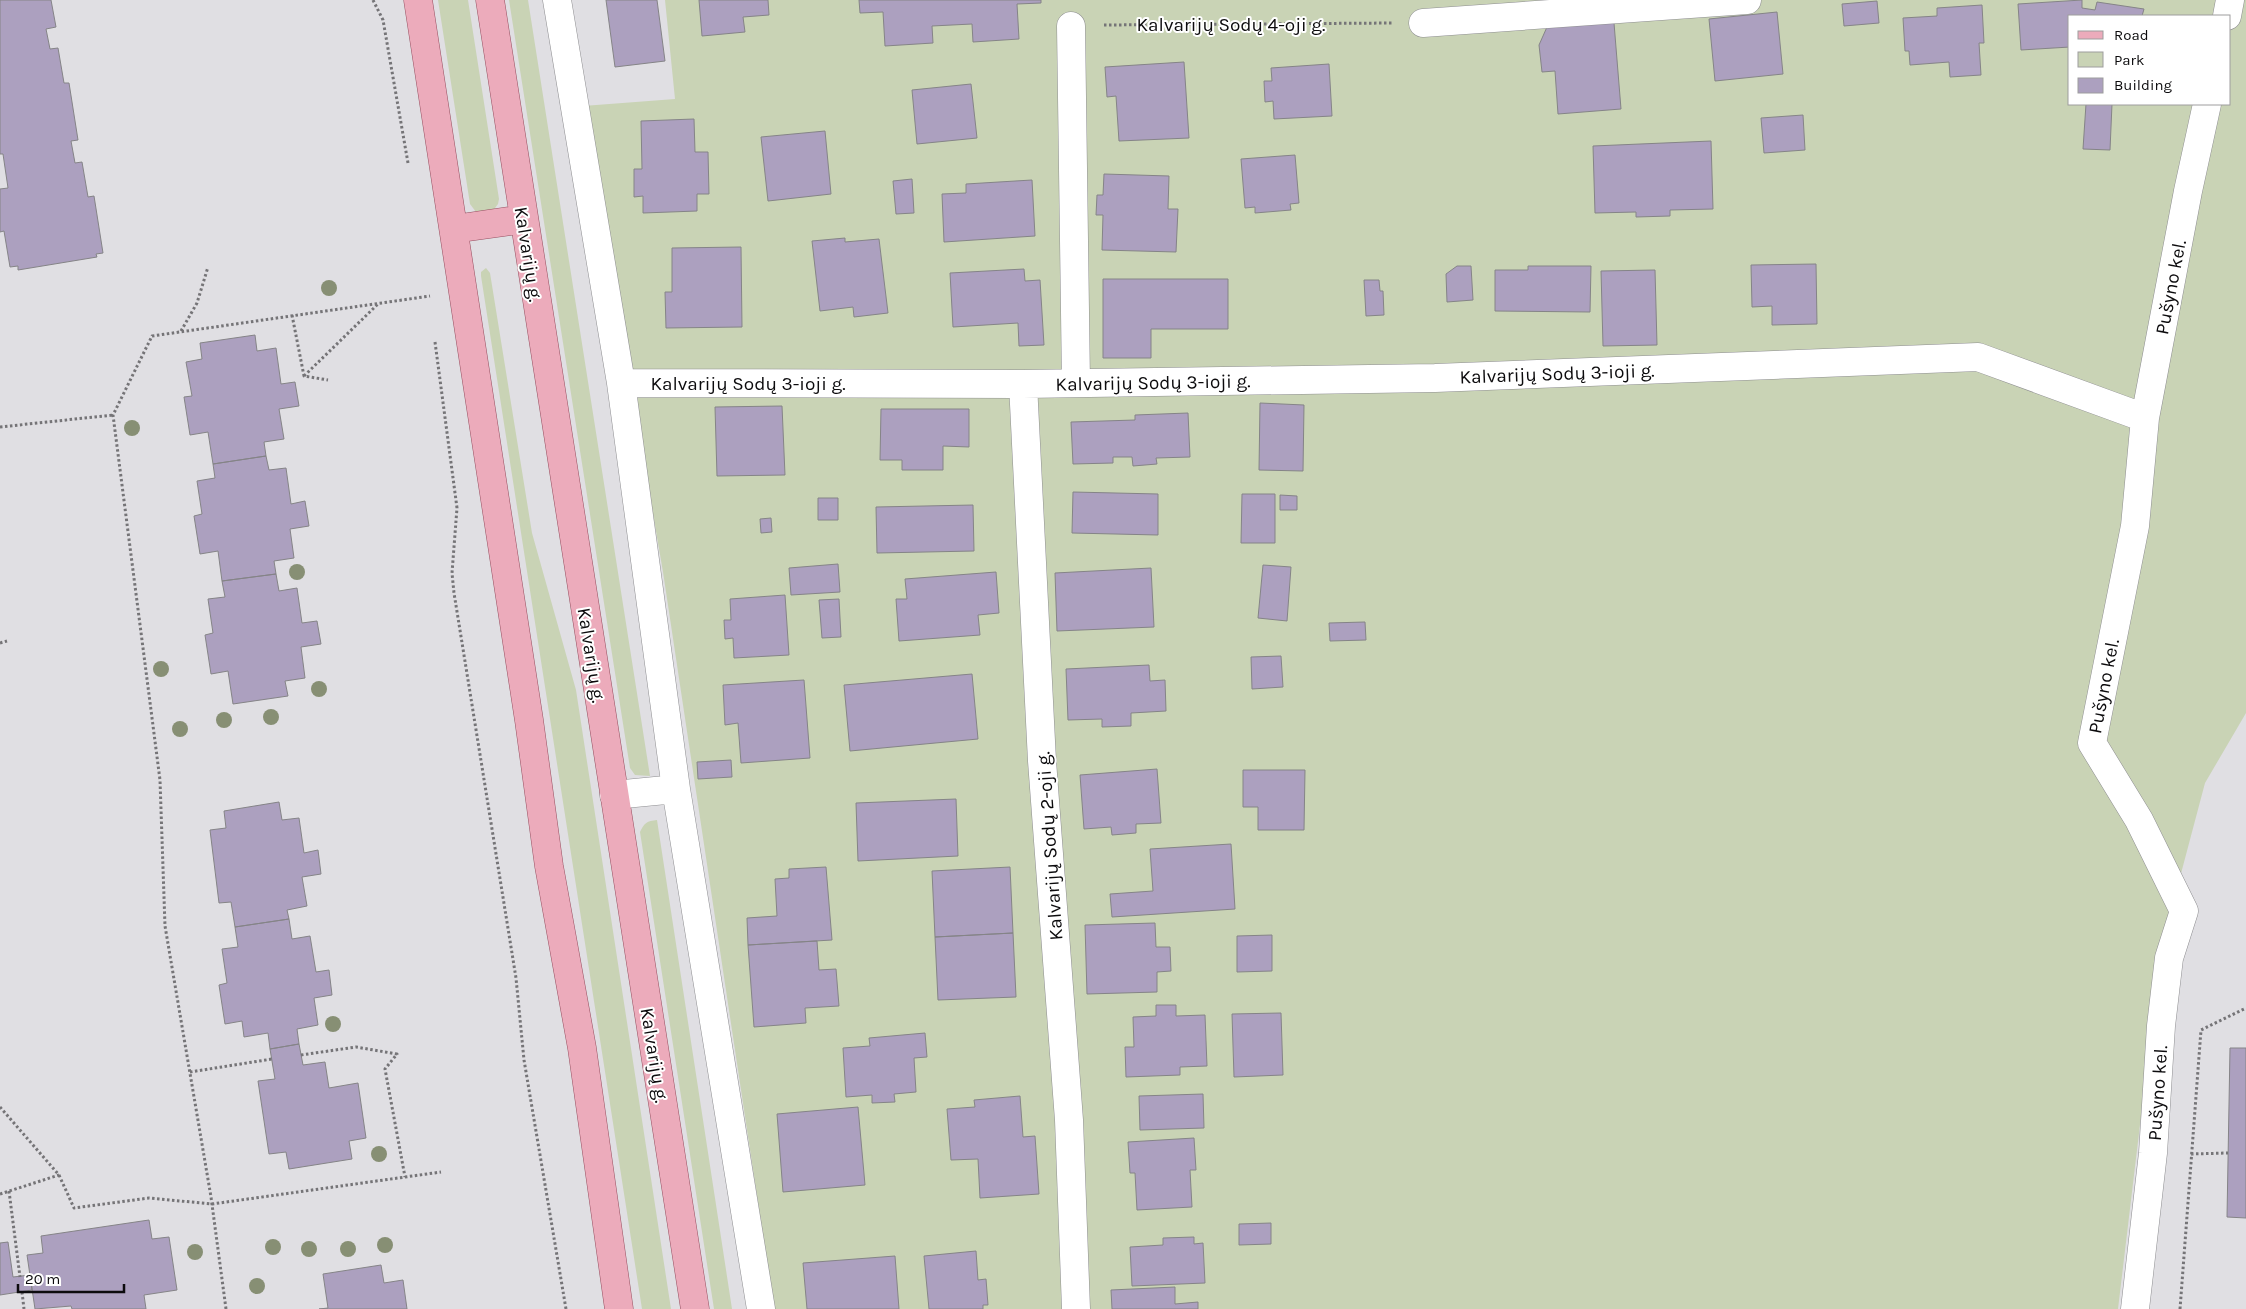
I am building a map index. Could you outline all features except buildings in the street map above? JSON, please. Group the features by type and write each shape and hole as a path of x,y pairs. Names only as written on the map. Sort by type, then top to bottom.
{"main road":[{"path":"418,0 549,866 582,1048 618,1309"},
{"name":"Kalvarijų g.","path":"490,0 695,1309"},
{"path":"454,229 524,219"}],"street":[{"path":"557,0 621,382"},
{"path":"1423,23 1747,0"},
{"path":"2227,15 2230,0"},
{"path":"1071,26 1076,383"},
{"name":"Pušyno kel.","path":"2135,1309 2153,1153 2161,1026 2169,958 2184,911 2139,820 2092,743 2135,526 2145,418 2188,191 2207,105"},
{"name":"Kalvarijų Sodų 3-ioji g.","path":"761,1309 676,789 621,382 1023,384 1435,378 1978,357 2145,418"},
{"name":"Kalvarijų Sodų 2-oji g.","path":"1023,384 1042,761 1069,1120 1076,1309"},
{"path":"614,795 676,789"}],"path":[{"path":"373,0 383,20 408,166"},
{"name":"Kalvarijų Sodų 4-oji g.","path":"1071,26 1423,23"},
{"path":"180,332 197,303 208,267"},
{"path":"428,287 431,305"},
{"path":"226,1309 212,1204 165,926 160,780 113,415 152,336 430,296"},
{"path":"304,376 380,303"},
{"path":"292,316 304,376"},
{"path":"434,334 457,508 452,572 454,593 516,978 524,1060 566,1309"},
{"path":"304,376 328,380"},
{"path":"0,427 113,415"},
{"path":"0,642 7,641"},
{"path":"2180,1309 2201,1030 2246,1008"},
{"path":"301,1055 356,1047 397,1054 385,1069 405,1177"},
{"path":"190,1072 272,1060"},
{"path":"0,1107 60,1175 74,1208 149,1198 212,1204 440,1172"},
{"path":"2153,1153 2228,1153"},
{"path":"0,1194 60,1175"},
{"path":"9,1191 20,1277"},
{"path":"22,1292 24,1309"}],"green space":[{"path":"438,0 468,0 499,199 492,212 476,212 470,204"},
{"path":"509,0 528,0 650,776 635,775 630,768"},
{"path":"665,0 2246,0 2246,713 2205,783 2161,949 2118,1309 774,1309 663,572 583,106 675,99"},
{"path":"486,268 490,273 532,533 576,690 671,1309 642,1309 481,276 481,272"},
{"path":"657,820 732,1309 714,1309 640,832 646,823"}]}
